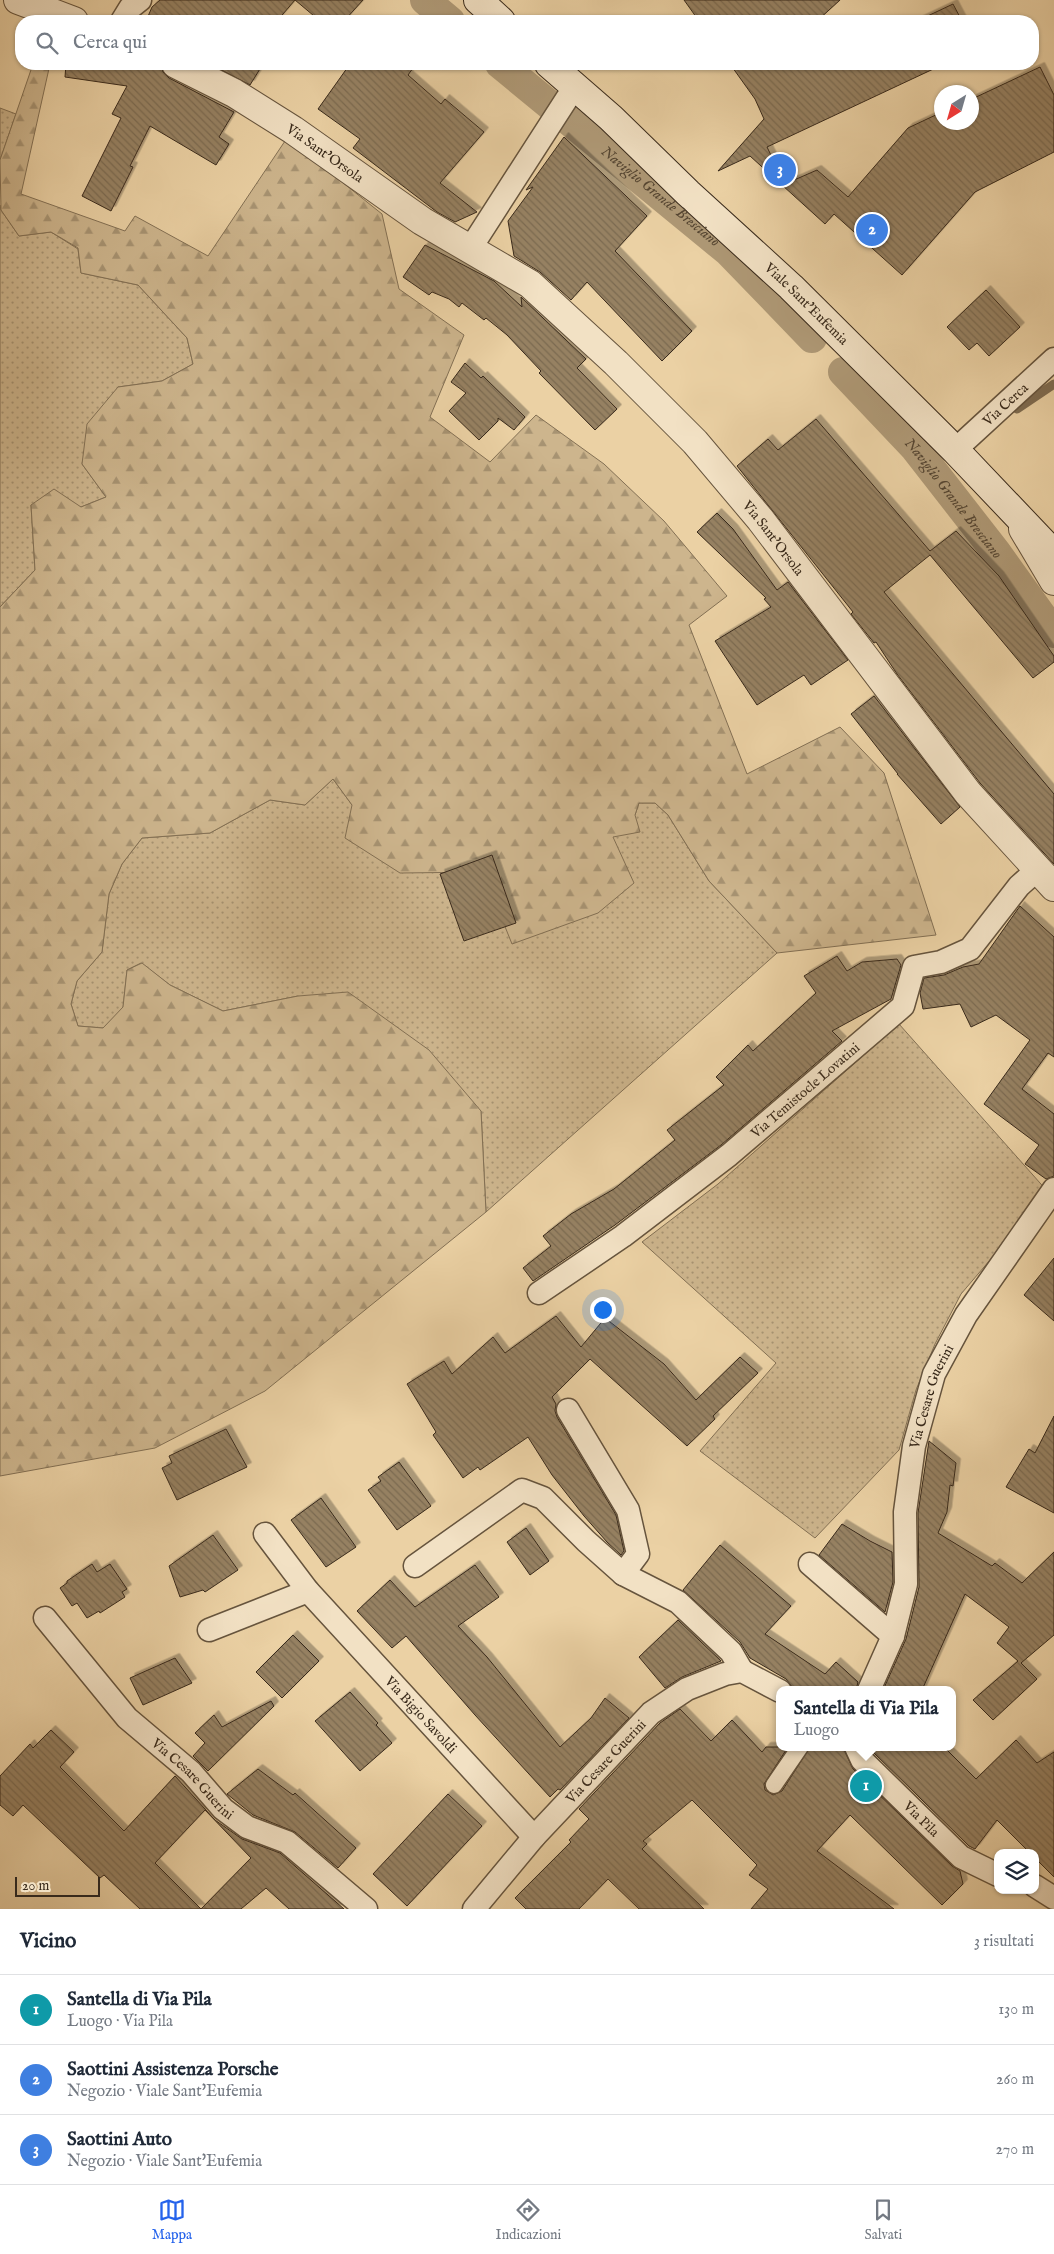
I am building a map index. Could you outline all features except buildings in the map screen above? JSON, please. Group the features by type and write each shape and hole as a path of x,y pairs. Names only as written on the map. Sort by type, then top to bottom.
{"street":[{"path":"18,0 58,15"},
{"path":"126,15 130,8 140,0"},
{"path":"478,0 494,15"},
{"name":"Via Sant'Orsola","path":"188,70 234,93 293,130 422,221 530,284 616,363 695,442 760,519 968,793 1046,878"},
{"name":"Viale Sant'Eufemia","path":"553,70 569,94 611,118 688,193 791,287 955,450 1054,554"},
{"path":"470,249 569,94"},
{"name":"Via Cerca","path":"955,450 1054,359"},
{"path":"1015,515 1054,581"},
{"name":"Via Temistocle Lovatini","path":"539,1293 623,1236 729,1155 903,1006 914,967 941,962 970,949 1019,886 1046,878"},
{"name":"Via Cesare Guerini","path":"871,1686 893,1636 906,1584 905,1512 914,1446 934,1374 966,1315 1054,1189"},
{"path":"568,1410 628,1510 638,1554 624,1574"},
{"path":"416,1566 522,1490 543,1498 586,1542 624,1574 678,1602 731,1652 742,1671 776,1689"},
{"name":"Via Bigio Savoldi","path":"265,1534 308,1591 534,1837"},
{"path":"810,1564 893,1636"},
{"path":"209,1630 308,1591"},
{"name":"Via Cesare Guerini","path":"45,1618 127,1718 191,1772 223,1809 247,1827 287,1842 366,1909"},
{"name":"Via Cesare Guerini","path":"474,1909 534,1837 651,1713 687,1689 724,1674 742,1671"},
{"path":"774,1784 797,1751"},
{"name":"Via Pila","path":"858,1751 862,1760 961,1857 994,1873"},
{"path":"1039,1889 1054,1898"}],"green space":[{"path":"31,70 49,70 21,194 125,231 135,216 208,256 287,138 382,214 399,289 464,335 430,417 490,462 536,415 604,464 664,521 727,596 689,625 747,774 840,727 884,773 936,935 777,953 709,881 668,815 655,803 639,803 635,815 640,832 613,837 634,883 598,913 512,944 483,872 400,873 345,838 352,805 333,779 305,805 270,800 210,833 142,838 122,864 109,894 102,952 77,981 71,1004 78,1026 103,1028 123,1007 127,970 142,963 170,985 223,1011 298,996 348,992 429,1050 481,1111 486,1212 265,1391 155,1448 0,1476 0,607 35,570 31,505 54,489 81,507 106,497 82,464 87,424 118,387 162,381 193,364 187,338 138,285 81,273 78,248 51,232 19,236 1,210 0,160"},
{"path":"0,108 16,114 0,160"},
{"path":"0,205 1,210 19,236 51,232 78,249 81,273 138,285 187,338 193,364 162,381 118,387 82,464 106,497 81,507 31,505 35,570 0,607"},
{"path":"333,779 352,805 613,837 635,815 639,803 655,803 668,815 709,881 777,953 486,1212 481,1111 298,996 223,1011 170,985 141,963 127,970 123,1008 103,1028 78,1026 71,1004 77,981 102,952 109,894 122,864 142,838 210,833 270,800 305,805"},
{"path":"899,1024 1048,1192 961,1294 935,1344 916,1390 899,1450 815,1538 700,1451 776,1363 642,1242 718,1184"}],"waterway":[{"name":"Naviglio Grande Bresciano","path":"425,0 443,15"},
{"name":"Naviglio Grande Bresciano","path":"507,70 729,252 812,338"},
{"name":"Naviglio Grande Bresciano","path":"843,372 915,448 996,552 1054,633"},
{"path":"1017,409 1054,384"}],"place":[{"name":"Saottini Auto","path":"780,170"},
{"name":"Saottini Assistenza Porsche","path":"872,230"},
{"name":"Santella di Via Pila","path":"866,1786"}]}
